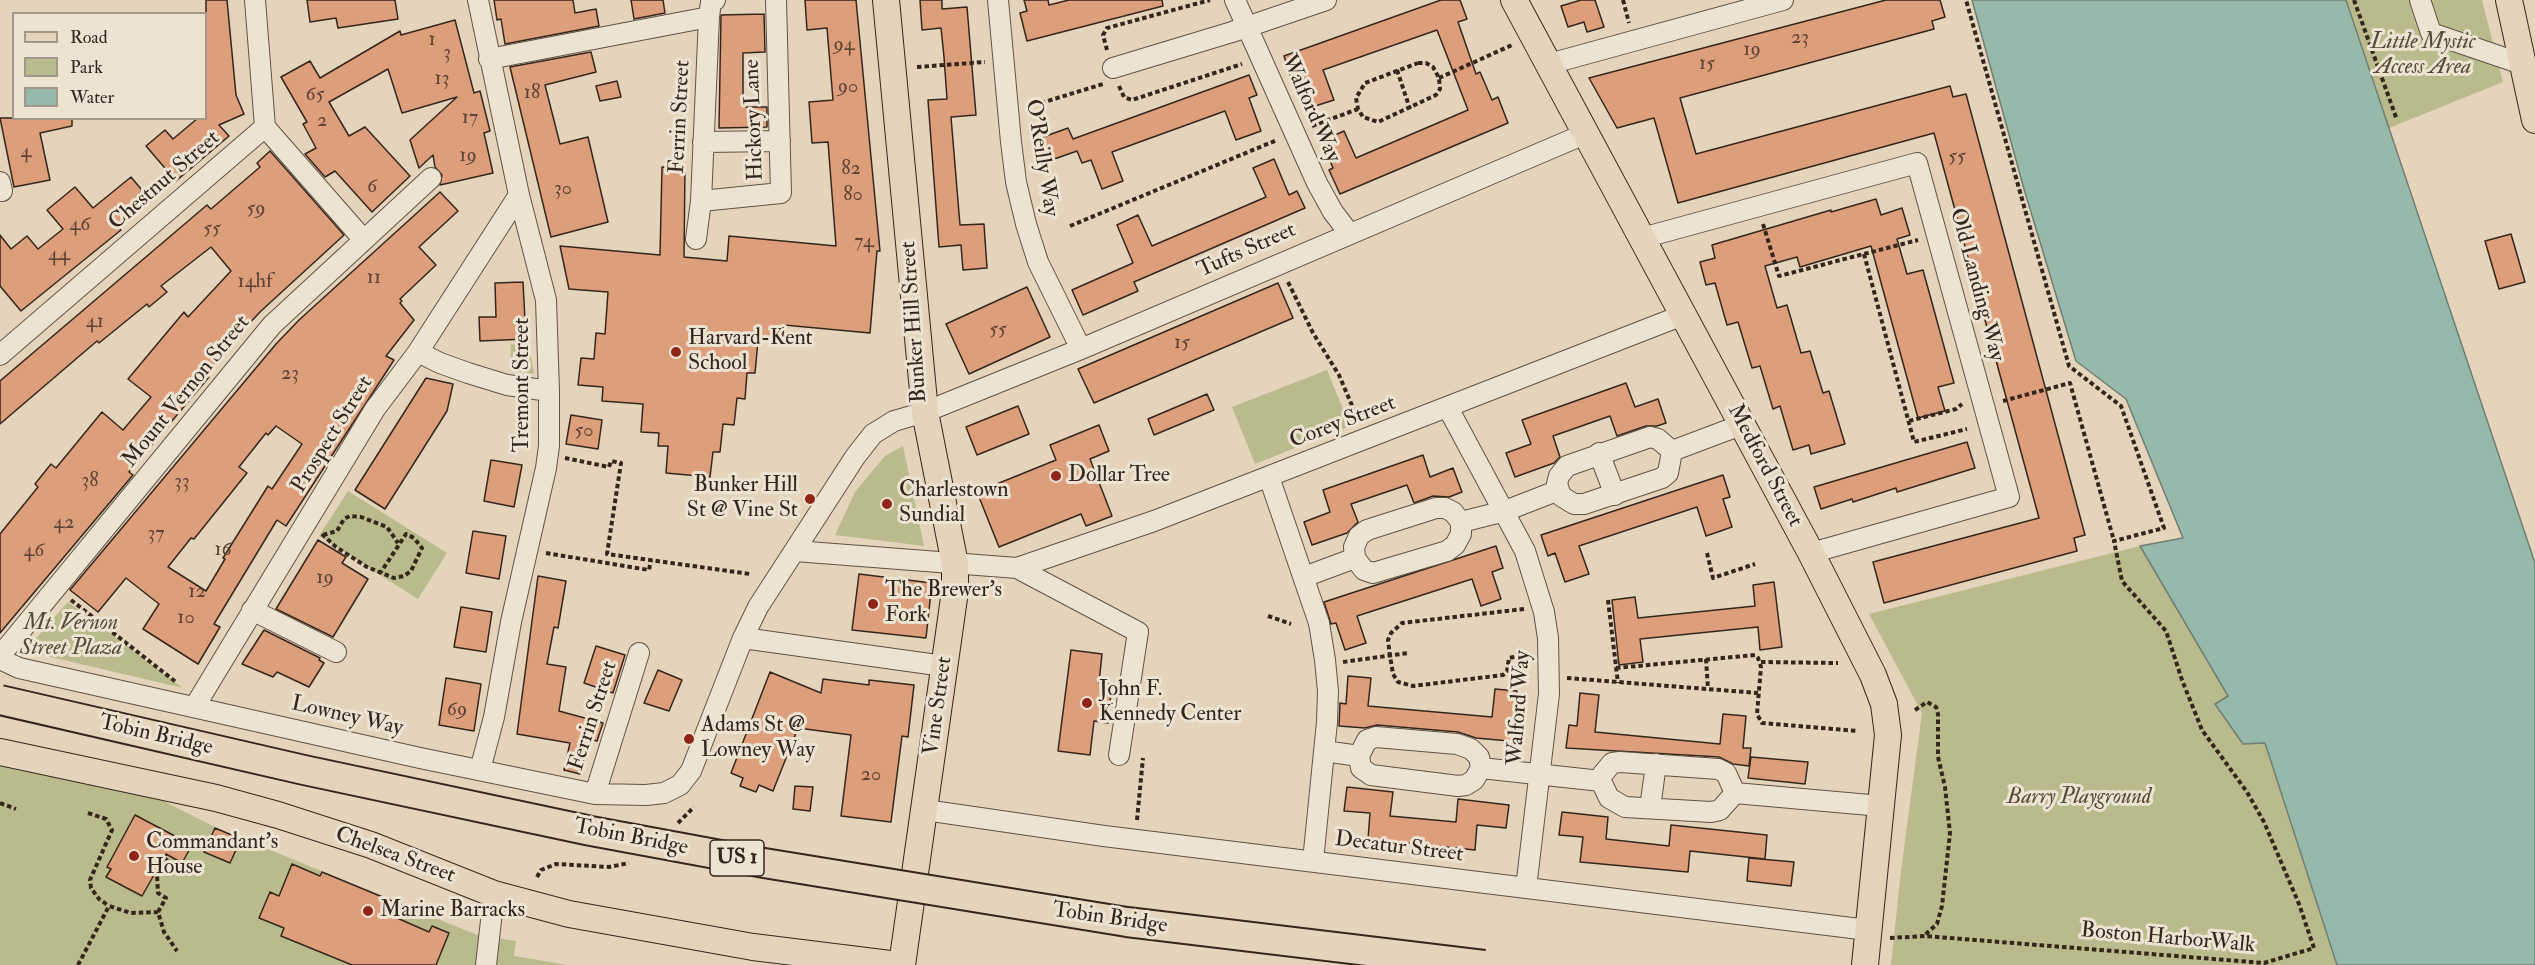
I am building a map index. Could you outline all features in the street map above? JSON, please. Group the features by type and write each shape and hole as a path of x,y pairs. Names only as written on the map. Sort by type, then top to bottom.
{"highway":[{"name":"Tobin Bridge","path":"0,700 304,770 591,831 764,864 1127,922 1486,965"},
{"name":"Tobin Bridge","path":"544,820 767,864 1001,903 1486,965"}],"main road":[{"name":"Bunker Hill Street","path":"886,0 925,412"},
{"name":"Medford Street","path":"1515,0 1811,553 1873,675 1884,704 1888,735 1881,806 1879,934 1864,965"},
{"path":"2511,2 2535,120"},
{"name":"Vine Street","path":"900,965 925,810 955,591 955,564 925,412"},
{"name":"Chelsea Street","path":"0,752 216,798 278,815 371,845 494,894 569,914 753,947 900,965"}],"street":[{"path":"255,0 265,127 363,239"},
{"name":"Tremont Street","path":"478,0 519,195 546,300 549,391 549,446 546,468 511,622 494,717 480,770"},
{"name":"Hickory Lane","path":"701,201 782,193 776,0"},
{"name":"O'Reilly Way","path":"998,0 1016,182 1038,262 1081,349"},
{"name":"Walford Way","path":"1235,0 1323,193 1349,233"},
{"path":"1110,76 1326,0"},
{"path":"1549,64 1783,0"},
{"path":"2420,0 2431,33 2522,64"},
{"path":"489,59 712,9"},
{"name":"Ferrin Street","path":"696,239 701,201 712,9"},
{"name":"Chestnut Street","path":"0,355 265,127"},
{"name":"Tufts Street","path":"925,412 1081,349 1587,133"},
{"path":"703,142 780,141"},
{"name":"Old Landing Way","path":"1642,238 1917,163 2009,497 1811,553"},
{"name":"Mount Vernon Street","path":"0,658 272,325 431,178"},
{"name":"Prospect Street","path":"195,706 375,409 418,352 519,195"},
{"name":"Corey Street","path":"1017,568 1154,521 1683,315"},
{"path":"418,352 440,363 507,385 549,391"},
{"name":"Walford Way","path":"1448,408 1525,550 1544,612 1548,638 1549,694 1533,774 1526,888"},
{"name":"Bunker Hill Street","path":"684,780 697,758 743,638 758,607 855,457 873,434 894,422 925,412"},
{"path":"1672,451 1741,425"},
{"path":"1650,437 1658,439 1672,451 1668,473 1662,478 1614,495 1584,504 1574,504 1566,501 1558,490 1559,476 1567,466 1599,453 1650,437"},
{"path":"1599,453 1614,495"},
{"path":"1269,477 1319,623 1325,664 1328,691 1312,861"},
{"path":"1461,522 1505,511 1558,490"},
{"path":"1436,508 1453,512 1461,522 1461,534 1455,545 1447,551 1373,573 1364,570 1355,558 1354,547 1359,536 1367,531 1436,508"},
{"path":"795,551 1017,568 1138,632 1119,755"},
{"path":"1304,577 1355,558"},
{"path":"252,610 336,652"},
{"path":"743,638 944,666"},
{"name":"Ferrin Street","path":"595,794 639,653"},
{"name":"Lowney Way","path":"0,658 19,668 420,758 595,794 658,794 672,789 684,780"},
{"path":"1376,737 1457,744 1471,749 1479,757 1481,768 1474,780 1458,786 1371,775 1361,768 1359,756 1367,741 1376,737"},
{"path":"1324,750 1359,756"},
{"path":"1612,763 1718,769 1726,773 1735,793 1720,810 1711,812 1625,807 1609,798 1601,781 1602,775 1612,763"},
{"path":"1650,808 1656,764"},
{"path":"1481,768 1601,781"},
{"path":"1735,793 1881,806"},
{"name":"Decatur Street","path":"925,810 1104,836 1879,934"},
{"path":"486,965 494,894"}],"path":[{"path":"1966,0 2068,366 2121,406 2164,528 2114,541 2070,383 1998,403"},
{"path":"2354,0 2397,120"},
{"path":"1439,78 1533,35"},
{"path":"917,67 987,62"},
{"path":"1418,63 1426,63 1433,67 1439,78 1440,89 1436,95 1378,122 1363,117 1358,109 1356,98 1365,83 1397,70 1418,63"},
{"path":"1397,70 1410,109"},
{"path":"1041,103 1110,76"},
{"path":"1070,226 1294,133 1358,109"},
{"path":"1763,224 1779,276 1919,239"},
{"path":"1864,254 1914,442 1967,429"},
{"path":"1280,263 1313,333 1339,375 1361,426"},
{"path":"1909,421 1956,409 1962,404"},
{"path":"564,458 609,467 611,461 621,463 607,554 750,574"},
{"path":"381,572 406,534 414,538 422,548 411,572 394,578 367,567 336,547 322,534 337,531 344,519 350,516 361,517 387,527 398,544"},
{"name":"Boston HarborWalk","path":"1879,934 2265,964 2314,948 2299,904 2264,822 2247,792 2202,730 2166,631 2122,580 2114,541"},
{"path":"542,552 649,570 651,560"},
{"path":"1707,553 1713,578 1755,564"},
{"path":"65,596 185,688"},
{"path":"1608,600 1618,683"},
{"path":"1526,609 1402,622 1390,633 1388,640 1393,674 1398,682 1413,686 1503,675 1507,671 1510,656 1534,654"},
{"path":"1268,616 1291,624"},
{"path":"1325,664 1408,653"},
{"path":"1616,668 1755,655 1761,662 1757,714 1762,723 1857,731"},
{"path":"1706,659 1708,689"},
{"path":"1761,662 1838,663"},
{"path":"1565,677 1758,693"},
{"path":"1915,710 1927,702 1936,707 1938,714 1938,757 1945,787 1950,833 1945,902 1937,924 1925,936"},
{"path":"1137,821 1143,758"},
{"path":"0,803 16,809"},
{"path":"88,813 106,819 112,830 90,880 99,899 109,906 131,913 158,912"},
{"path":"167,858 157,875 158,893 166,898 158,912 164,932 177,951"},
{"path":"78,965 109,906"}],"green space":[{"name":"Little Mystic Access Area","path":"2346,0 2482,0 2503,82 2389,128"},
{"path":"511,344 529,346 534,374 510,370"},
{"path":"1327,370 1350,426 1255,464 1232,407"},
{"path":"903,446 924,546 835,535 855,492 885,456"},
{"path":"348,491 447,553 418,599 319,536"},
{"name":"Barry Playground","path":"2140,546 2228,696 2215,704 2243,744 2265,743 2337,965 1891,965 1922,713 1869,614"},
{"name":"Mt. Vernon Street Plaza","path":"68,602 183,688 25,651"},
{"path":"0,738 100,769 217,828 477,935 516,941 514,956 568,965 0,965"}],"water":[{"path":"1972,0 2346,0 2535,563 2535,965 2337,965 2265,743 2243,744 2215,704 2228,696 2140,546 2183,538 2126,399 2076,361 2024,189"}],"building":[{"path":"206,0 227,0 236,95 244,114 219,125 229,136 176,181 146,146 165,130 173,139 196,120 207,120"},
{"path":"307,0 395,0 398,19 338,28 336,18 310,22"},
{"path":"494,0 573,0 575,13 596,9 599,26 505,44 501,19 497,20"},
{"path":"631,0 663,0 665,13 634,19"},
{"name":"Harvard-Kent School","path":"805,0 856,0 880,251 877,251 870,333 784,325 782,343 758,341 755,373 747,373 745,399 737,398 734,425 723,424 720,452 713,452 710,477 666,473 668,446 658,446 659,433 641,432 643,404 602,401 603,387 578,385 581,358 594,359 596,333 605,334 608,292 569,289 560,246 660,255 662,167 685,168 684,257 727,261 729,236 836,246 828,142 812,143 809,102 833,100 827,28 807,30"},
{"path":"920,0 942,0 942,9 967,7 976,115 951,117 960,225 984,224 987,268 963,270 961,245 939,247 928,100 947,99 944,57 941,28 922,30"},
{"path":"1024,0 1048,0 1049,5 1069,0 1162,0 1163,6 1027,41 1020,13 1027,11"},
{"path":"1441,0 1460,0 1467,19 1458,22 1476,74 1480,72 1492,100 1498,97 1508,123 1340,194 1329,170 1333,168 1322,141 1344,131 1356,158 1468,110 1437,30 1323,70 1334,100 1312,107 1302,78 1292,81 1284,56"},
{"path":"1581,0 1595,0 1604,27 1587,32 1584,22 1568,27 1561,6"},
{"path":"1886,0 1940,0 1945,17 1932,21 1934,29 1680,98 1696,154 1950,86 1953,97 1966,94 2085,535 2074,538 2077,551 1884,603 1873,562 2039,518 1934,133 1678,203 1654,118 1617,128 1589,78"},
{"path":"764,14 765,52 743,53 743,96 745,96 745,107 767,107 767,127 719,128 721,15"},
{"path":"455,20 474,93 480,91 490,131 484,133 493,173 440,185 442,175 435,167 433,155 419,168 410,140 457,97 402,113 388,69 329,102 349,136 365,127 410,176 372,212 335,171 325,177 305,154 316,148 303,124 307,122 281,77 310,61 320,78 400,31 401,35"},
{"path":"591,52 596,72 545,85 560,144 588,137 608,222 551,237 510,67"},
{"path":"1249,75 1257,95 1249,98 1261,131 1236,140 1225,111 1112,152 1123,181 1102,189 1091,160 1082,163 1077,151 1043,163 1035,140 1068,128 1073,139"},
{"path":"617,81 621,97 600,101 596,86"},
{"path":"0,118 72,120 72,126 40,133 50,180 14,187"},
{"path":"270,151 344,235 261,311 230,344 206,374 209,377 129,472 133,475 0,633 0,534 38,487 35,484 51,464 56,468 102,412 123,430 151,397 128,379 184,312 188,317 231,271 211,247 161,286 167,292 149,307 147,304 99,343 97,341 0,424 0,381 207,205 211,209 260,167 257,163"},
{"path":"1274,159 1289,195 1297,191 1305,208 1134,282 1138,291 1083,315 1072,290 1133,263 1117,225 1138,215 1152,246 1266,197 1253,168"},
{"path":"131,177 151,201 119,228 121,230 21,311 0,286 0,235 11,249 27,236 38,249 63,229 47,210 75,187 93,208"},
{"path":"440,192 458,211 419,247 436,265 400,299 402,301 400,303 414,320 386,356 394,360 286,526 277,520 214,624 220,627 198,664 143,629 159,604 126,578 98,612 70,590 276,344 299,320","holes":["276,426 302,444 272,489 268,486 223,558 225,559 206,591 168,567 191,538 194,539 247,473 239,467 266,433 268,435"]},
{"path":"1876,199 1881,215 1902,208 1910,235 1897,239 1907,274 1923,270 1954,383 1938,387 1945,411 1918,418 1871,246 1800,267 1797,257 1765,266 1777,308 1787,305 1801,353 1810,351 1823,393 1829,391 1845,444 1811,454 1809,445 1793,450 1780,406 1773,409 1760,366 1752,368 1738,322 1727,325 1715,283 1706,285 1700,262 1715,258 1712,245"},
{"path":"2511,234 2525,282 2499,289 2485,241"},
{"path":"523,282 526,339 480,341 479,317 496,317 495,283"},
{"path":"1278,283 1293,318 1094,403 1078,369"},
{"path":"1027,287 1050,337 969,374 946,324"},
{"path":"426,378 453,384 447,411 385,509 355,490"},
{"path":"1626,383 1635,407 1658,399 1666,423 1646,426 1617,436 1610,416 1553,436 1560,457 1554,463 1515,477 1506,453 1531,444 1522,420"},
{"path":"1207,394 1214,410 1154,435 1148,419"},
{"path":"1018,406 1029,434 977,455 966,427"},
{"path":"571,415 602,420 598,449 566,444"},
{"name":"Dollar Tree","path":"1099,425 1109,451 1090,459 1112,516 1086,526 1081,514 999,547 977,492 1056,460 1050,445"},
{"path":"1967,442 1975,468 1897,492 1896,488 1853,502 1852,499 1821,509 1814,487"},
{"path":"1423,455 1430,477 1453,468 1462,492 1449,497 1433,496 1414,503 1407,485 1351,504 1358,522 1347,533 1312,545 1304,522 1330,512 1323,490"},
{"path":"491,460 522,465 514,507 484,501"},
{"path":"1723,475 1730,497 1723,499 1732,527 1706,536 1697,507 1579,546 1589,574 1565,582 1555,553 1548,556 1541,535"},
{"path":"473,531 506,536 499,579 466,573"},
{"path":"318,540 346,557 342,563 368,579 333,637 276,609"},
{"path":"1496,546 1503,568 1492,572 1501,599 1481,606 1472,579 1357,616 1366,643 1345,650 1336,623 1331,624 1324,602"},
{"path":"859,574 932,583 926,638 852,630"},
{"path":"538,576 566,581 558,628 554,627 547,664 566,667 559,711 603,723 597,741 589,739 580,774 564,770 570,743 517,734"},
{"path":"1774,582 1782,647 1760,650 1758,627 1640,639 1643,662 1619,665 1612,600 1635,597 1638,618 1755,606 1753,585"},
{"path":"461,607 492,612 486,652 454,647"},
{"path":"264,630 320,658 319,660 324,663 309,687 277,672 273,677 242,664"},
{"path":"596,646 625,655 613,693 584,683"},
{"name":"John F. Kennedy Center","path":"1071,650 1102,654 1099,683 1112,684 1108,723 1094,721 1090,755 1058,751"},
{"path":"658,670 682,680 669,711 644,703"},
{"path":"770,672 821,693 823,679 869,685 869,680 914,685 908,737 902,736 891,822 841,816 851,735 798,728 773,791 759,785 756,792 740,786 743,778 731,773"},
{"path":"1348,676 1371,678 1368,706 1492,717 1495,689 1517,691 1514,719 1522,720 1520,742 1476,738 1458,732 1377,725 1365,728 1339,726 1340,703 1346,704"},
{"path":"446,678 481,684 474,731 439,725"},
{"path":"1580,693 1599,695 1595,732 1720,744 1723,714 1746,716 1743,748 1751,748 1749,766 1733,764 1719,757 1566,748 1569,725 1577,726"},
{"path":"1751,757 1808,762 1805,784 1748,778"},
{"path":"795,786 813,787 810,811 793,809"},
{"path":"1347,787 1393,792 1390,816 1456,822 1458,799 1509,805 1506,828 1477,825 1475,850 1368,839 1370,813 1344,811"},
{"path":"1562,812 1608,817 1606,839 1669,846 1671,825 1767,835 1765,859 1690,851 1688,872 1580,862 1583,837 1559,835"},
{"name":"Commandant's House","path":"135,815 192,845 182,863 166,854 142,896 106,877 111,869 107,867"},
{"path":"215,828 241,839 230,863 204,852"},
{"path":"1749,858 1794,862 1791,886 1747,881"},
{"name":"Marine Barracks","path":"292,864 320,876 322,872 402,905 397,918 429,932 432,926 449,933 436,965 352,965 281,936 284,928 259,918 270,892 279,896"}],"place":[{"name":"Harvard-Kent School","path":"676,352"},
{"name":"Dollar Tree","path":"1056,476"},
{"name":"Bunker Hill St @ Vine St","path":"810,499"},
{"name":"Charlestown Sundial","path":"887,504"},
{"name":"The Brewer's Fork","path":"873,604"},
{"name":"John F. Kennedy Center","path":"1087,703"},
{"name":"Adams St @ Lowney Way","path":"689,739"},
{"name":"Commandant's House","path":"134,856"},
{"name":"Marine Barracks","path":"368,911"}]}
